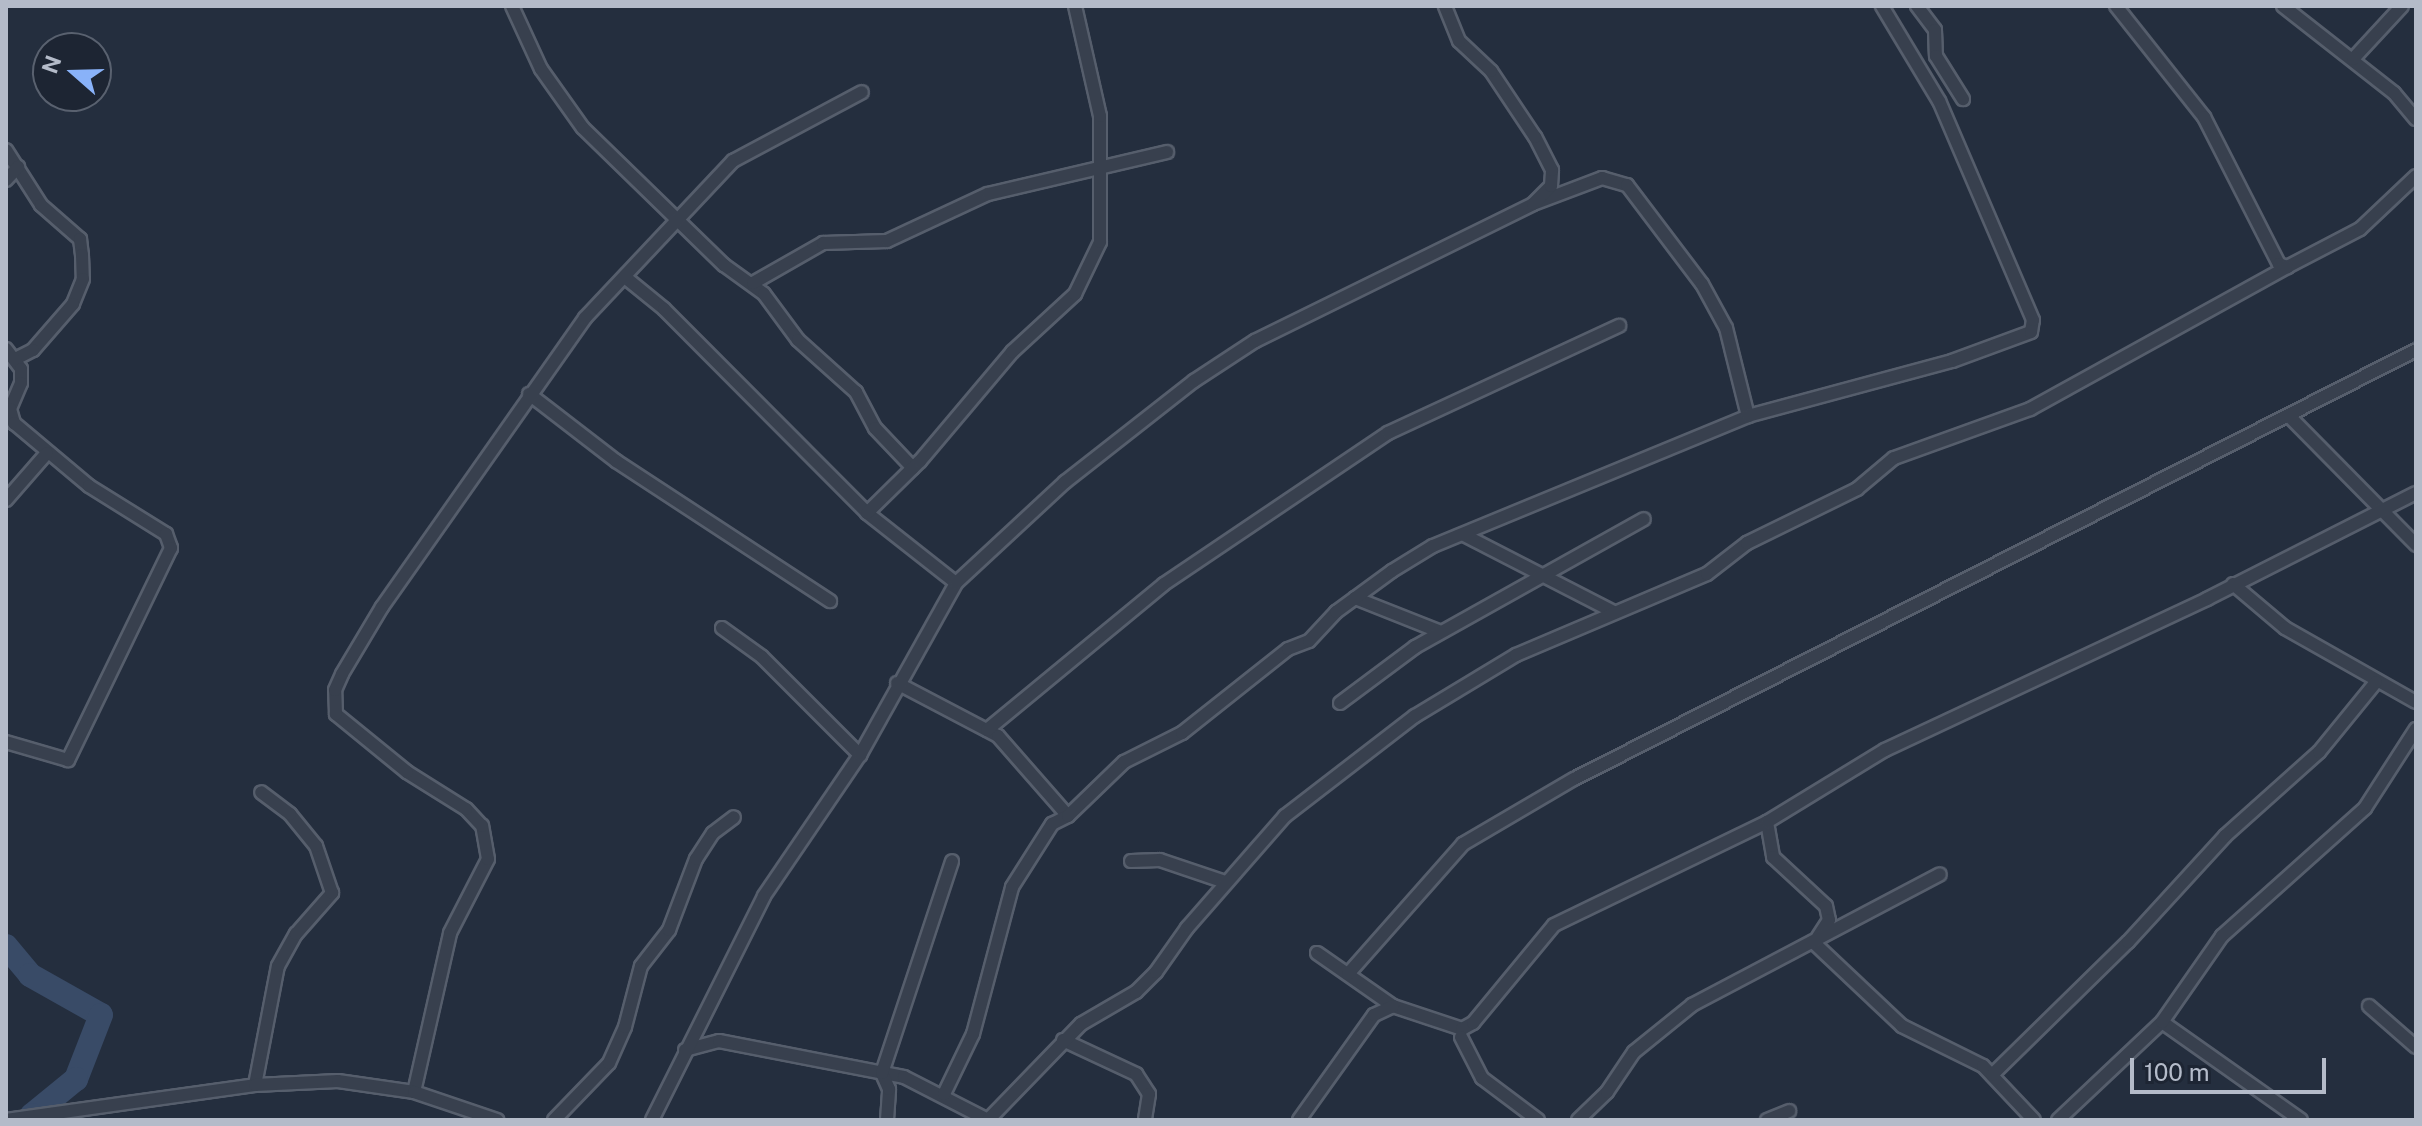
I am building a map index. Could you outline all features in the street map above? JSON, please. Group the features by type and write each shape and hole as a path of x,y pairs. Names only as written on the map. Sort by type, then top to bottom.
{"street":[{"path":"512,6 541,69 583,128 724,265 753,283 798,340 860,397 875,428 913,468"},
{"path":"867,513 913,468 1012,352 1075,294 1103,230 1098,172 1100,116 1075,6"},
{"path":"1445,6 1459,41 1498,81 1552,170 1551,186 1533,204"},
{"path":"944,1094 973,1034 1012,887 1052,824 1068,816 1124,762 1182,733 1288,649 1309,641 1355,598 1433,546 1748,416 1952,361 2031,332 2033,320 1939,101 1882,6"},
{"path":"1917,6 1935,30 1936,56 1963,99"},
{"path":"2116,6 2204,117 2275,258 2287,267"},
{"path":"2283,6 2353,59 2416,119"},
{"path":"2353,59 2402,6"},
{"path":"414,1092 450,933 488,859 482,826 439,789 407,772 351,728 336,714 335,690 382,607 451,516 529,394 585,318 733,161 862,92"},
{"path":"6,150 41,205 80,239 83,279 57,325 17,358"},
{"path":"753,283 823,243 887,241 988,194 1098,172 1167,152"},
{"path":"6,180 18,167"},
{"path":"685,1050 719,1041 845,1070 882,1073 944,1094 988,1120 1063,1040 1136,992 1225,882 1285,816 1415,716 1516,655 1707,574 1747,543 1857,489 1894,458 2030,409 2360,229 2416,176"},
{"path":"652,1120 764,896 860,755 897,683 956,583 1065,482 1194,381 1255,341 1533,204 1602,178 1627,185 1708,295 1726,328 1748,416"},
{"path":"626,278 664,309 867,513 956,583"},
{"path":"987,730 1164,584 1388,433 1619,326"},
{"path":"6,349 17,358 21,383 11,417 47,453 89,486 166,534 171,548 68,760 6,742"},
{"path":"1348,974 1463,844 1574,779 2416,350"},
{"path":"529,394 616,461 830,601"},
{"path":"2289,416 2379,511 2416,545"},
{"path":"6,500 47,453"},
{"path":"1317,953 1393,1006 1462,1029 1473,1023 1554,925 1767,822 1885,750 2416,493"},
{"path":"1340,703 1441,632 1644,519"},
{"path":"1464,535 1537,576 1614,612"},
{"path":"2233,584 2285,628 2416,702"},
{"path":"1355,598 1441,632"},
{"path":"722,628 762,657 860,755"},
{"path":"1992,1075 2128,942 2225,836 2319,752 2376,682"},
{"path":"897,683 987,730 1068,816"},
{"path":"2058,1120 2162,1022 2222,936 2365,808 2416,729"},
{"path":"255,1085 278,966 296,934 332,893 316,846 290,814 261,792"},
{"path":"554,1120 609,1063 625,1027 641,966 669,930 696,859 713,833 734,817"},
{"path":"1767,822 1773,857 1826,906 1829,920 1813,942"},
{"path":"1131,861 1160,860 1225,882"},
{"path":"887,1120 889,1089 882,1073 952,861"},
{"path":"1578,1120 1656,1031 1692,1005 1940,874"},
{"path":"1813,942 1895,1021 1965,1053 1992,1075 2034,1120"},
{"path":"1299,1120 1374,1015 1393,1006"},
{"path":"2369,1006 2416,1047"},
{"path":"2162,1022 2301,1120"},
{"path":"1461,1037 1482,1078 1538,1120"},
{"path":"1063,1040 1136,1074 1149,1094 1145,1120"},
{"path":"12,1118 255,1085 338,1081 414,1092 497,1120"},
{"path":"1767,1120 1789,1111"}],"waterway":[{"path":"6,946 30,975 101,1015 76,1079 32,1115 35,1120"}]}
